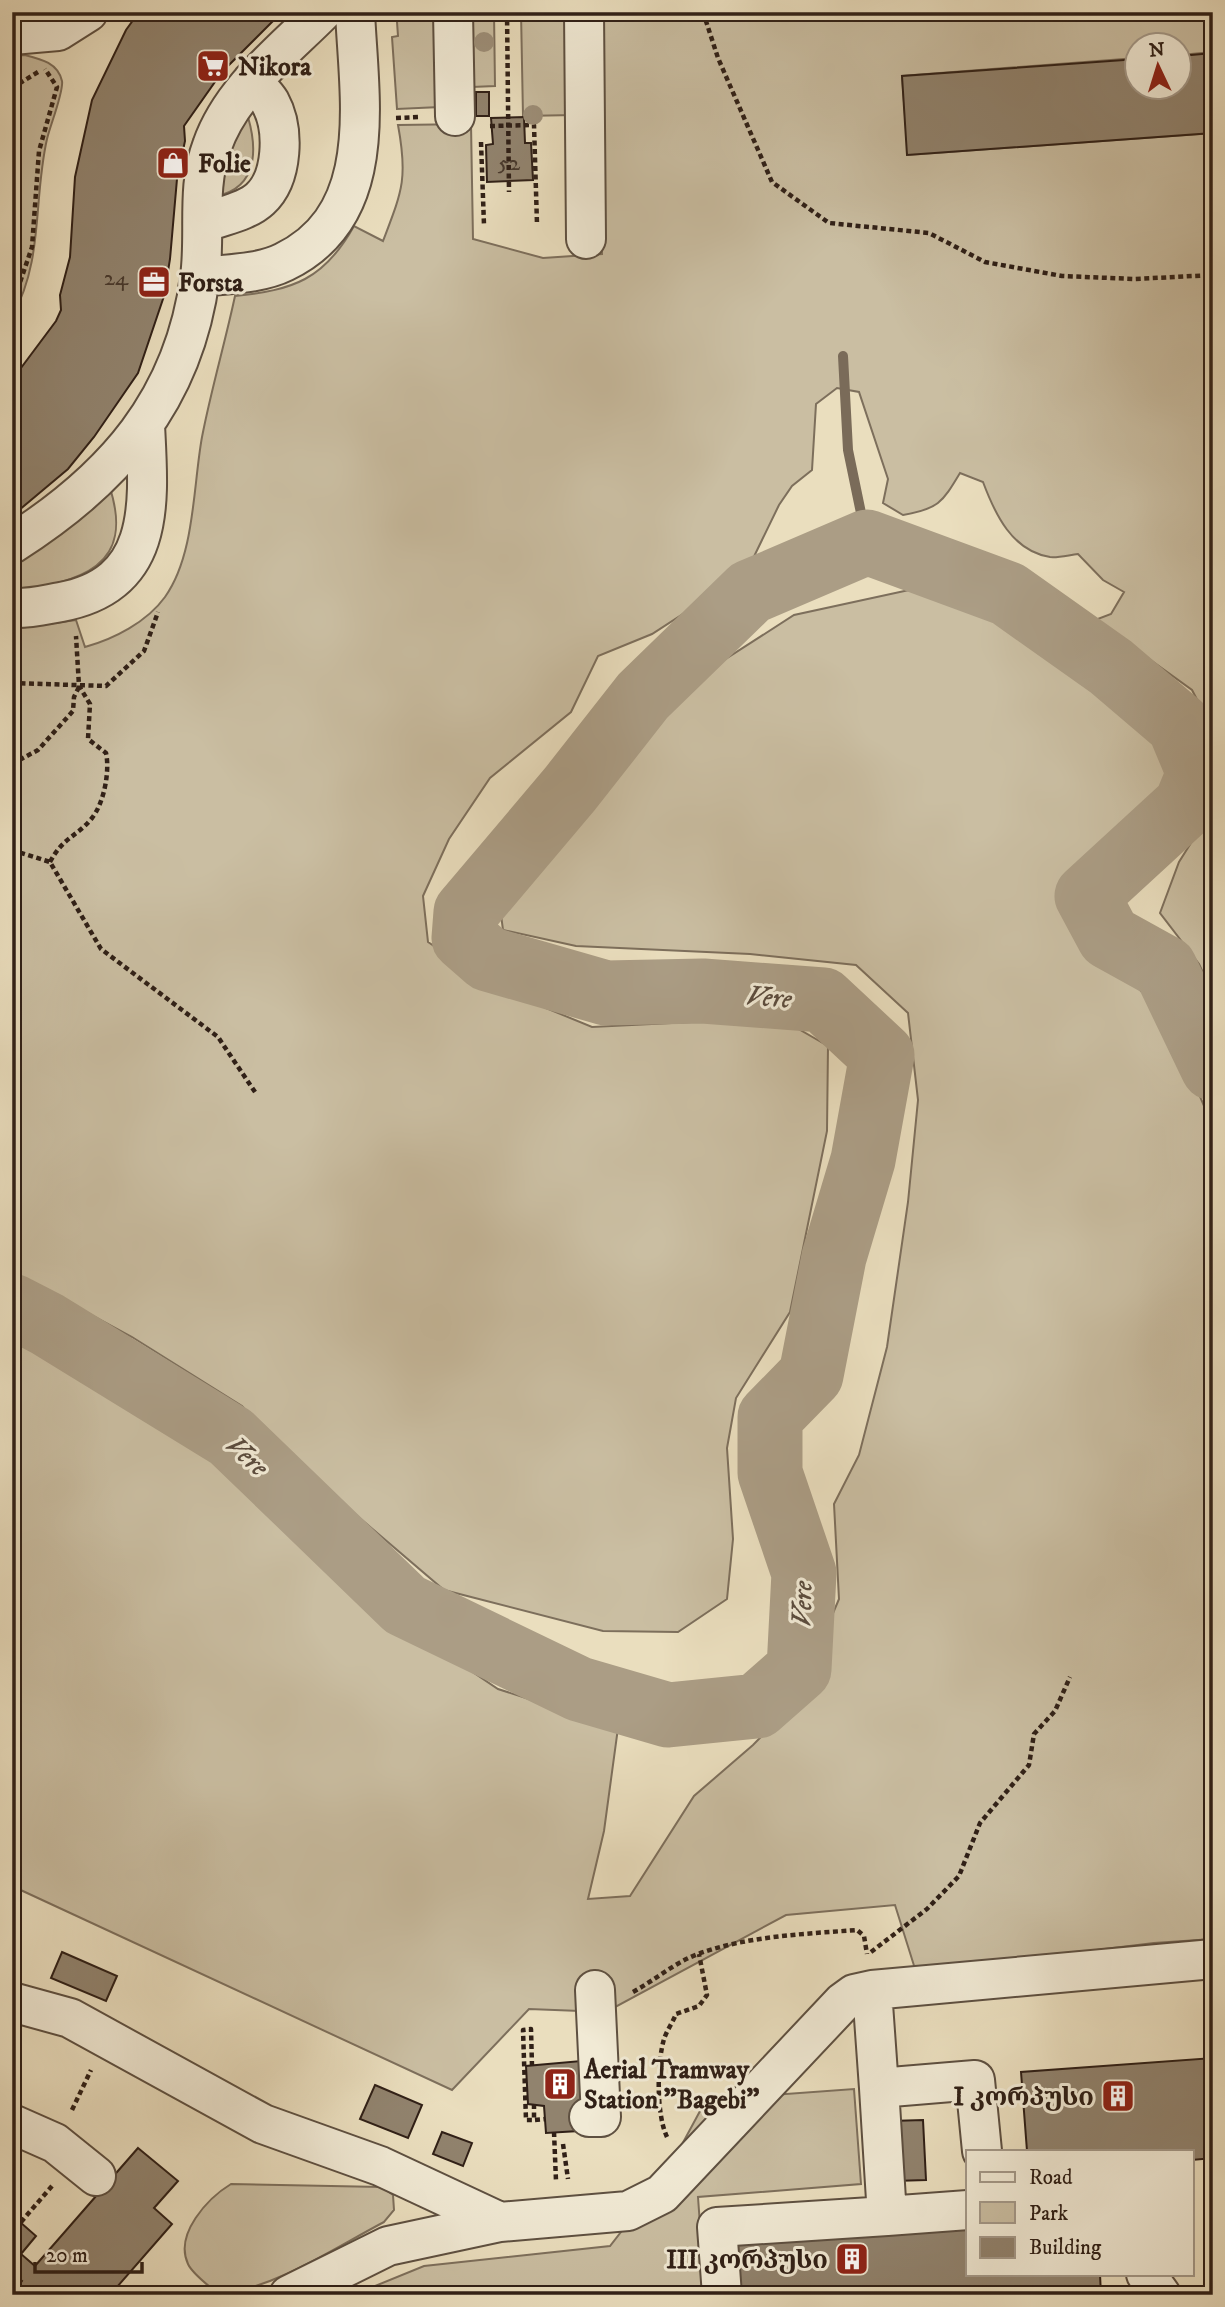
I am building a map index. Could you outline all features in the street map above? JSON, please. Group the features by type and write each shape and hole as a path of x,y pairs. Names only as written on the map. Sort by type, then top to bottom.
{"street":[{"path":"12,34 58,31 88,12"},
{"path":"12,544 48,521 87,489 145,425 180,364 200,277 204,174 211,146 226,115 252,81 322,12"},
{"path":"200,277 240,273 284,262 327,230 347,198 359,158 355,12"},
{"path":"453,12 472,127"},
{"path":"584,12 586,239"},
{"path":"215,219 238,212 259,201 272,184 279,164 271,103 252,81"},
{"path":"12,608 71,600 97,591 131,563 145,526 145,425"},
{"path":"870,1972 1213,1959"},
{"path":"870,1972 887,2216"},
{"path":"289,2295 388,2246 500,2222 628,2211 662,2194 843,2002 854,1994 870,1972"},
{"path":"12,2002 70,2018 263,2124 380,2166 500,2222"},
{"path":"589,2117 601,2116 600,2002"},
{"path":"879,2088 975,2080 982,2150"},
{"path":"12,2124 55,2143 96,2176"},
{"path":"722,2295 717,2227 966,2210"}],"path":[{"path":"507,12 509,192"},
{"path":"704,12 718,58 772,182 829,223 929,233 985,262 1062,276 1135,279 1213,275"},
{"path":"12,88 39,71 49,71 57,87 39,151 32,247 12,306"},
{"path":"359,119 472,127 534,125 537,224"},
{"path":"472,127 484,225"},
{"path":"12,683 106,686 120,676 144,651 158,612"},
{"path":"12,764 38,750 73,711 74,697 79,686"},
{"path":"50,862 60,843 93,817 102,796 108,763 106,753 88,739 90,704 79,686"},
{"path":"12,850 50,862 101,949 218,1037 257,1095"},
{"path":"870,1972 958,1876 980,1823 1029,1765 1034,1734 1055,1711 1070,1677"},
{"path":"600,2002 699,1954 763,1939 857,1930 864,1936 870,1972"},
{"path":"683,2173 662,2127 659,2093 664,2039 676,2014 699,2006 707,1995 699,1954"},
{"path":"532,2066 531,2029 523,2030 526,2120 545,2119"},
{"path":"55,2143 107,2038"},
{"path":"534,2104 534,2120"},
{"path":"554,2132 557,2185 569,2182 564,2151"},
{"path":"21,2222 55,2183"}],"green space":[{"path":"404,12 437,12 440,107 397,109 392,37 398,36 397,22"},
{"path":"472,12 494,12 495,86 472,87"},
{"path":"521,12 574,12 574,115 523,116"},
{"path":"599,12 1213,12 1213,52 1194,54 1194,32 1124,32 1124,59 902,76 908,155 1213,133 1213,730 1192,690 1095,620 1111,614 1124,592 1103,580 1078,554 1050,557 1025,547 1015,539 999,518 983,482 960,473 938,503 915,513 903,515 883,503 888,479 859,392 837,388 816,404 812,470 792,486 779,505 746,573 652,634 598,656 571,712 490,778 449,839 423,896 428,942 495,987 592,1027 712,1021 795,1027 828,1046 827,1131 790,1312 736,1398 727,1448 733,1539 727,1599 678,1632 603,1631 444,1590 294,1462 242,1406 132,1337 12,1272 12,629 76,620 85,647 139,622 165,597 175,580 188,541 202,437 235,296 274,290 305,279 331,259 354,226 383,241 399,197 403,172 398,125 471,124 473,239 543,258 602,254"},
{"path":"25,55 53,66 60,75 62,86 47,139 29,274 12,317 12,56"},
{"path":"248,117 253,158 245,180 225,194 210,197 214,167"},
{"path":"109,485 116,513 115,535 109,552 96,566 80,575 37,588 12,592 12,560"},
{"path":"909,590 961,591 1038,635 1168,750 1171,794 1109,839 1076,875 1079,917 1107,958 1165,1014 1213,1127 1213,1939 1154,1943 916,1972 895,1905 786,1915 606,2012 529,2009 452,2090 12,1886 12,1337 105,1382 239,1477 363,1598 498,1689 618,1728 604,1831 588,1899 630,1896 694,1796 753,1745 796,1701 839,1599 834,1504 859,1455 887,1347 908,1202 918,1100 908,1013 856,965 750,954 576,946 503,930 499,900 569,833 693,680 794,615"},
{"path":"1213,808 1213,994 1199,964 1160,913 1179,862"},
{"path":"854,2089 861,2184 698,2197 705,2295 353,2295 424,2266 610,2246 666,2174 706,2100"},
{"path":"231,2184 382,2187 393,2195 394,2210 384,2222 304,2266 263,2284 219,2295 190,2268 185,2253 186,2241 196,2218 213,2198"}],"building":[{"path":"139,12 282,12 222,72 184,126 185,141 177,179 164,296 138,373 94,437 68,469 12,516 12,380 56,321 61,310 60,295 70,257 75,177 92,100 126,30"},
{"path":"1213,53 1213,133 907,155 902,76 1124,60 1124,102 1194,102 1194,55"},
{"path":"476,92 489,92 489,116 476,116"},
{"path":"524,117 525,143 531,143 533,180 487,182 486,145 493,144 491,118"},
{"path":"62,1952 117,1976 106,2001 51,1978"},
{"name":"I კორპუსი","path":"1213,2058 1213,2158 1194,2160 1194,2150 1027,2150 1021,2072"},
{"name":"Aerial Tramway Station \"Bagebi\"","path":"581,2061 584,2103 579,2131 546,2133 544,2106 528,2104 526,2066"},
{"path":"375,2085 422,2105 408,2138 360,2119"},
{"path":"923,2120 926,2180 894,2181 891,2121"},
{"path":"442,2132 472,2143 463,2166 433,2154"},
{"path":"138,2148 178,2181 154,2208 172,2224 110,2295 12,2295 22,2281 12,2273 12,2215 36,2236 21,2254 35,2266"},
{"name":"III კორპუსი","path":"966,2227 966,2276 1100,2276 1101,2295 738,2295 735,2244"}],"waterway":[{"path":"843,356 848,450 867,542"},
{"name":"Vere","path":"12,1306 47,1324 231,1437 405,1605 579,1689 668,1715 757,1706 799,1669 804,1573 770,1473 770,1417 811,1375 834,1257 863,1160 882,1055 823,1000 703,991 606,993 488,959 464,938 466,912 570,789 643,696 750,592 867,542 1008,594 1111,667 1179,725 1199,773 1186,805 1087,896 1109,937 1165,968 1213,1068"}],"place":[{"name":"Nikora","path":"213,66"},
{"name":"Folie","path":"173,163"},
{"name":"Forsta","path":"154,282"},
{"name":"Aerial Tramway Station \"Bagebi\"","path":"560,2084"},
{"name":"I კორპუსი","path":"1118,2096"},
{"name":"III კორპუსი","path":"852,2259"}]}
